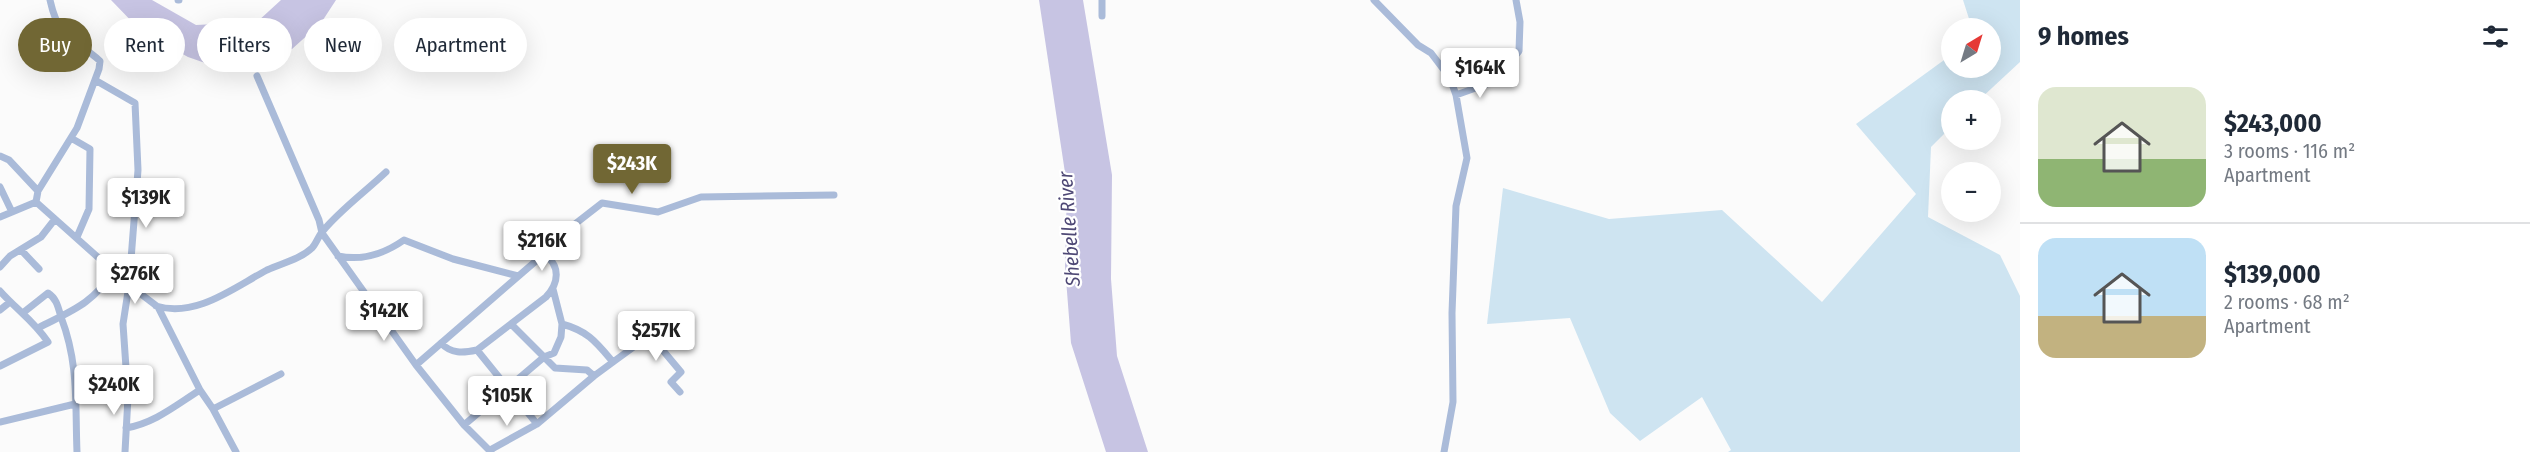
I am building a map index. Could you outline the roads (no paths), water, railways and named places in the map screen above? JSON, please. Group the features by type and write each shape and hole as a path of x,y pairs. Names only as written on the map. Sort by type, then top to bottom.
{"street":[{"path":"36,202 38,191 80,121 100,61 89,51 69,41 58,24 50,0"},
{"path":"1101,0 1102,16"},
{"path":"1374,0 1418,45 1431,53 1450,78 1456,95 1467,158 1456,206 1452,313 1453,402 1444,452"},
{"path":"1456,95 1494,81 1519,51 1520,22 1516,0"},
{"path":"257,76 319,220 322,233 416,365 464,425 490,451 537,424 594,376 650,335 681,372 671,382 680,392"},
{"path":"95,80 135,103 138,170 129,285 123,324 128,397 125,452"},
{"path":"71,138 90,149 89,209 77,237"},
{"path":"0,156 9,160 38,191"},
{"path":"36,202 129,285 156,306 169,310 196,306 236,289 268,270 294,260 313,247 322,233 386,172"},
{"path":"0,187 12,212"},
{"path":"416,365 544,254 557,238 602,202 658,212 701,197 834,195"},
{"path":"0,217 36,202"},
{"path":"0,267 10,256 41,237 55,219"},
{"path":"338,256 352,259 388,251 404,240 453,259 518,276"},
{"path":"21,250 39,269"},
{"path":"464,425 544,357 554,353 561,337 562,324 553,289 557,274 554,261 544,254"},
{"path":"38,328 85,304 104,286 114,271"},
{"path":"441,343 451,351 477,350 553,289"},
{"path":"0,291 24,312 48,342 0,366"},
{"path":"24,312 48,293 57,302 71,342 77,382 75,404 77,452"},
{"path":"0,310 10,302"},
{"path":"156,306 236,452"},
{"path":"511,324 555,368 587,370 594,376"},
{"path":"562,324 579,329 591,336 613,362"},
{"path":"477,350 537,424"},
{"path":"213,408 281,374"},
{"path":"126,428 141,426 200,390"},
{"path":"0,422 75,404"}],"water":[{"path":"111,0 152,0 184,18 128,18"},
{"path":"281,0 336,0 324,18 304,18 304,38 292,49 292,18 261,18"},
{"name":"Shebelle River","path":"1039,0 1083,0 1112,175 1111,279 1117,356 1148,452 1106,452 1071,343 1065,266 1067,186"},
{"path":"185,19 197,25 197,60 185,55"}]}
